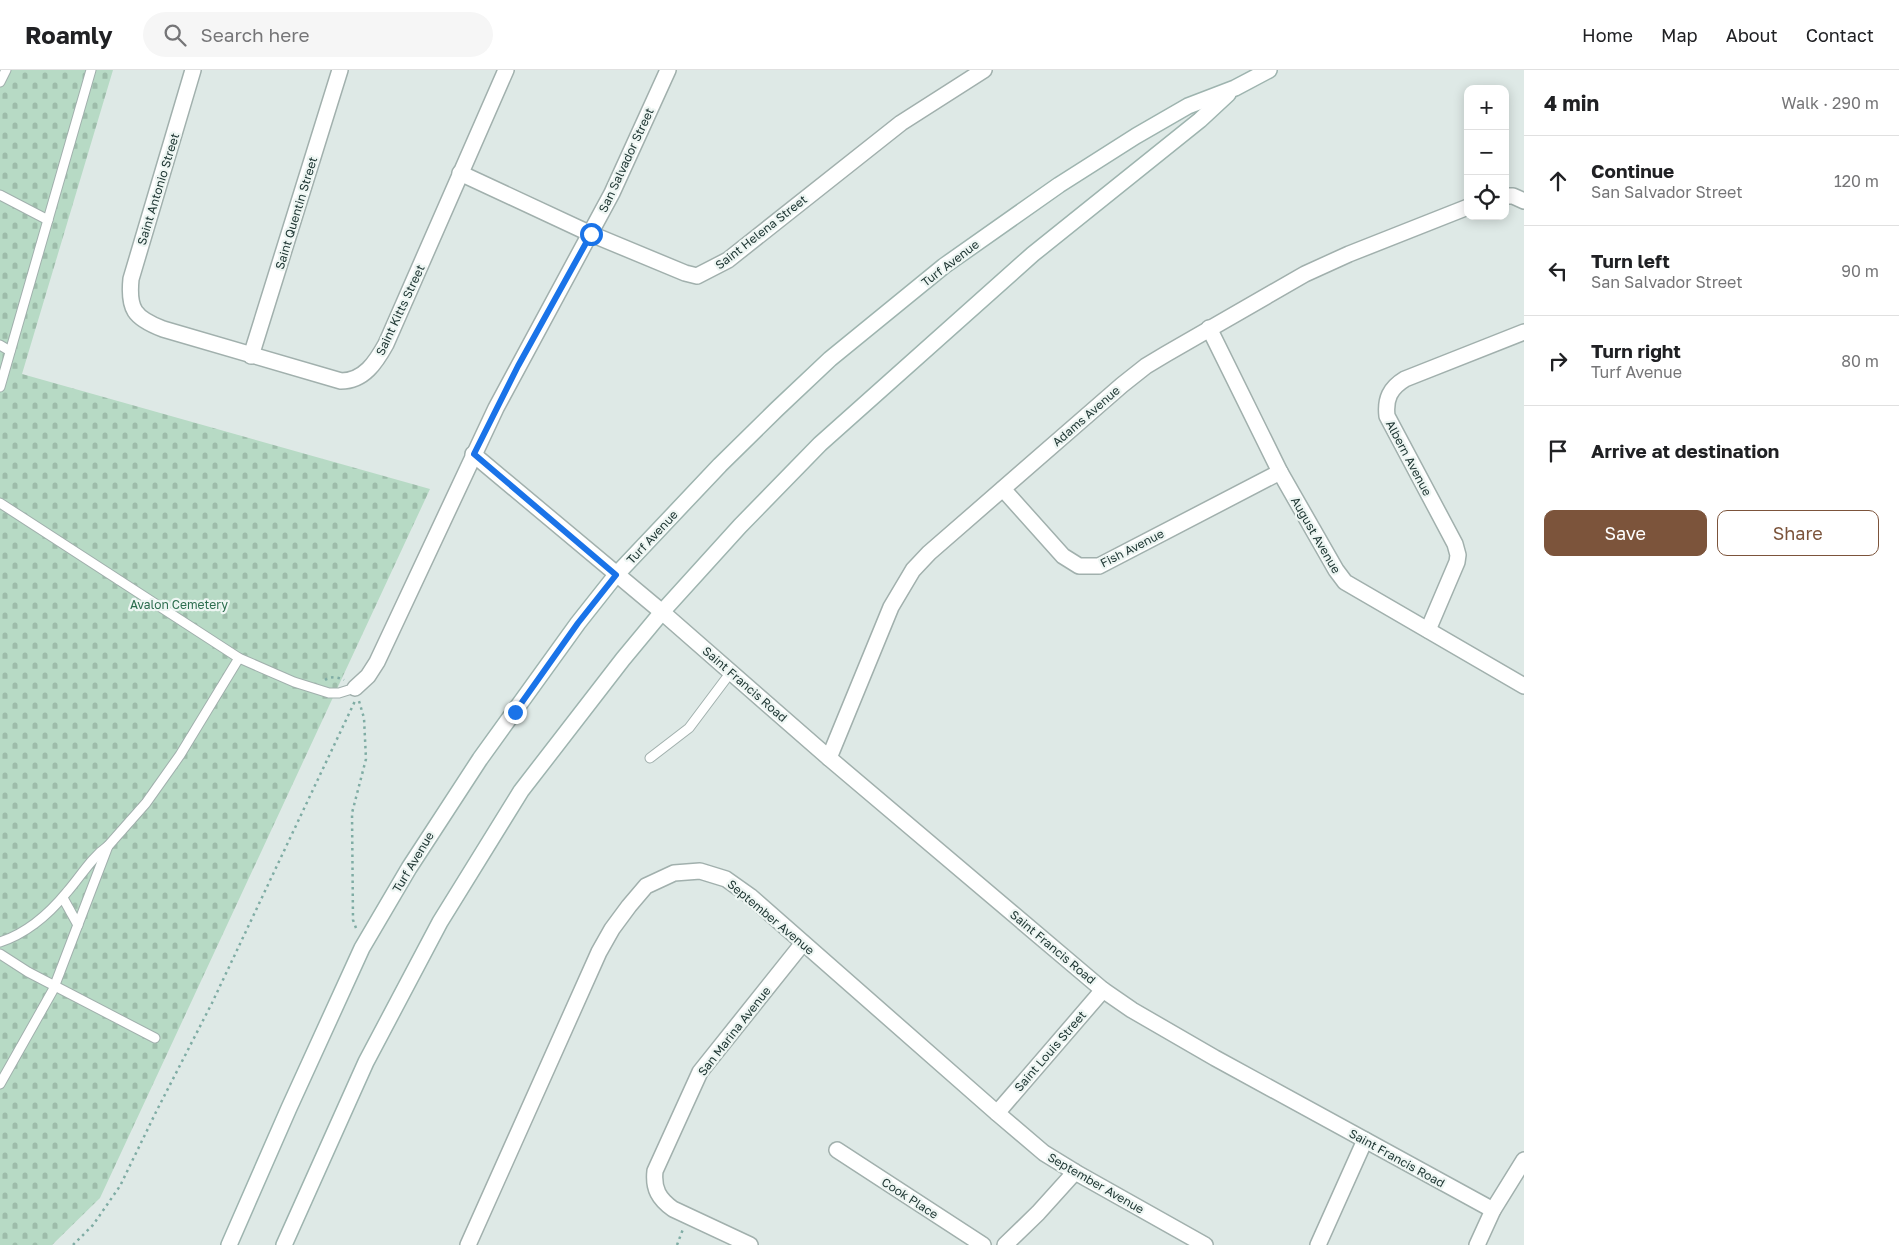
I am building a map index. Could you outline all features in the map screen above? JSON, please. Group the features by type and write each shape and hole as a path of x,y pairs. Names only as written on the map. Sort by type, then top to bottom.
{"street":[{"name":"Saint Antonio Street","path":"132,309 130,297 131,279 193,70"},
{"name":"Saint Quentin Street","path":"251,356 340,70"},
{"name":"Saint Kitts Street","path":"132,309 137,316 153,325 251,356 341,381 349,381 366,372 378,358 386,344 506,70"},
{"name":"San Salvador Street","path":"355,688 368,676 377,662 474,454 518,366 612,193 668,70"},
{"name":"Saint Helena Street","path":"460,173 591,234 685,273 697,276 728,260 901,123 984,70"},
{"name":"Turf Avenue","path":"228,1245 362,948 408,868 480,759 578,623 616,575 776,409 830,360 937,272 1059,184 1136,136 1188,106 1235,88 1269,70"},
{"name":"Turf Avenue","path":"284,1245 366,1062 440,922 521,791 578,716 662,612 740,526 820,444 868,400 1033,254 1200,120 1235,88"},
{"path":"1509,196 1524,201"},
{"name":"Adams Avenue","path":"829,758 891,607 913,570 929,553 1128,380 1146,366 1209,328 1305,274 1349,254 1464,209"},
{"name":"August Avenue","path":"1209,328 1280,472 1336,570 1345,582 1524,686"},
{"name":"Albern Avenue","path":"1428,630 1453,575 1458,555 1455,544 1387,416 1386,404 1389,394 1395,385 1405,379 1524,332"},
{"path":"474,454 616,575"},
{"name":"Fish Avenue","path":"1003,489 1063,556 1079,566 1089,567 1099,566 1280,472"},
{"name":"Saint Francis Road","path":"616,575 662,612 829,758 1103,990 1132,1010 1215,1058 1493,1210"},
{"name":"September Avenue","path":"468,1245 599,952 612,929 646,886 674,872 700,870 726,879 750,896 1044,1153 1205,1245"},
{"name":"San Marina Avenue","path":"750,1245 673,1209 663,1202 657,1193 654,1183 655,1171 700,1072 803,943"},
{"name":"Saint Louis Street","path":"997,1113 1103,990"},
{"path":"1318,1245 1365,1140"},
{"name":"Cook Place","path":"837,1150 983,1245"},
{"path":"1477,1245 1493,1210 1524,1160"},
{"path":"1005,1245 1038,1213 1075,1172"}],"lane":[{"path":"0,82 6,70"},
{"path":"0,387 88,71"},
{"path":"0,195 48,220"},
{"path":"0,345 10,351"},
{"path":"0,503 239,658 294,682 329,693 338,693 355,688"},
{"path":"0,942 15,938 41,920 63,898 97,854 108,846 146,803 180,755 239,658"},
{"path":"650,758 689,728 731,672"},
{"path":"0,1084 55,986 108,846"},
{"path":"63,898 78,925"},
{"path":"0,954 28,972 155,1038"}],"path":[{"path":"73,1245 93,1225 120,1186 212,1003 357,695 364,718 366,759 352,814 353,920 362,948"}],"green space":[{"name":"Avalon Cemetery","path":"0,70 113,70 22,374 430,489 100,1198 52,1245 0,1245"}],"route":[{"path":"515,712 578,623 616,575 474,454 518,366 591,234"}]}
